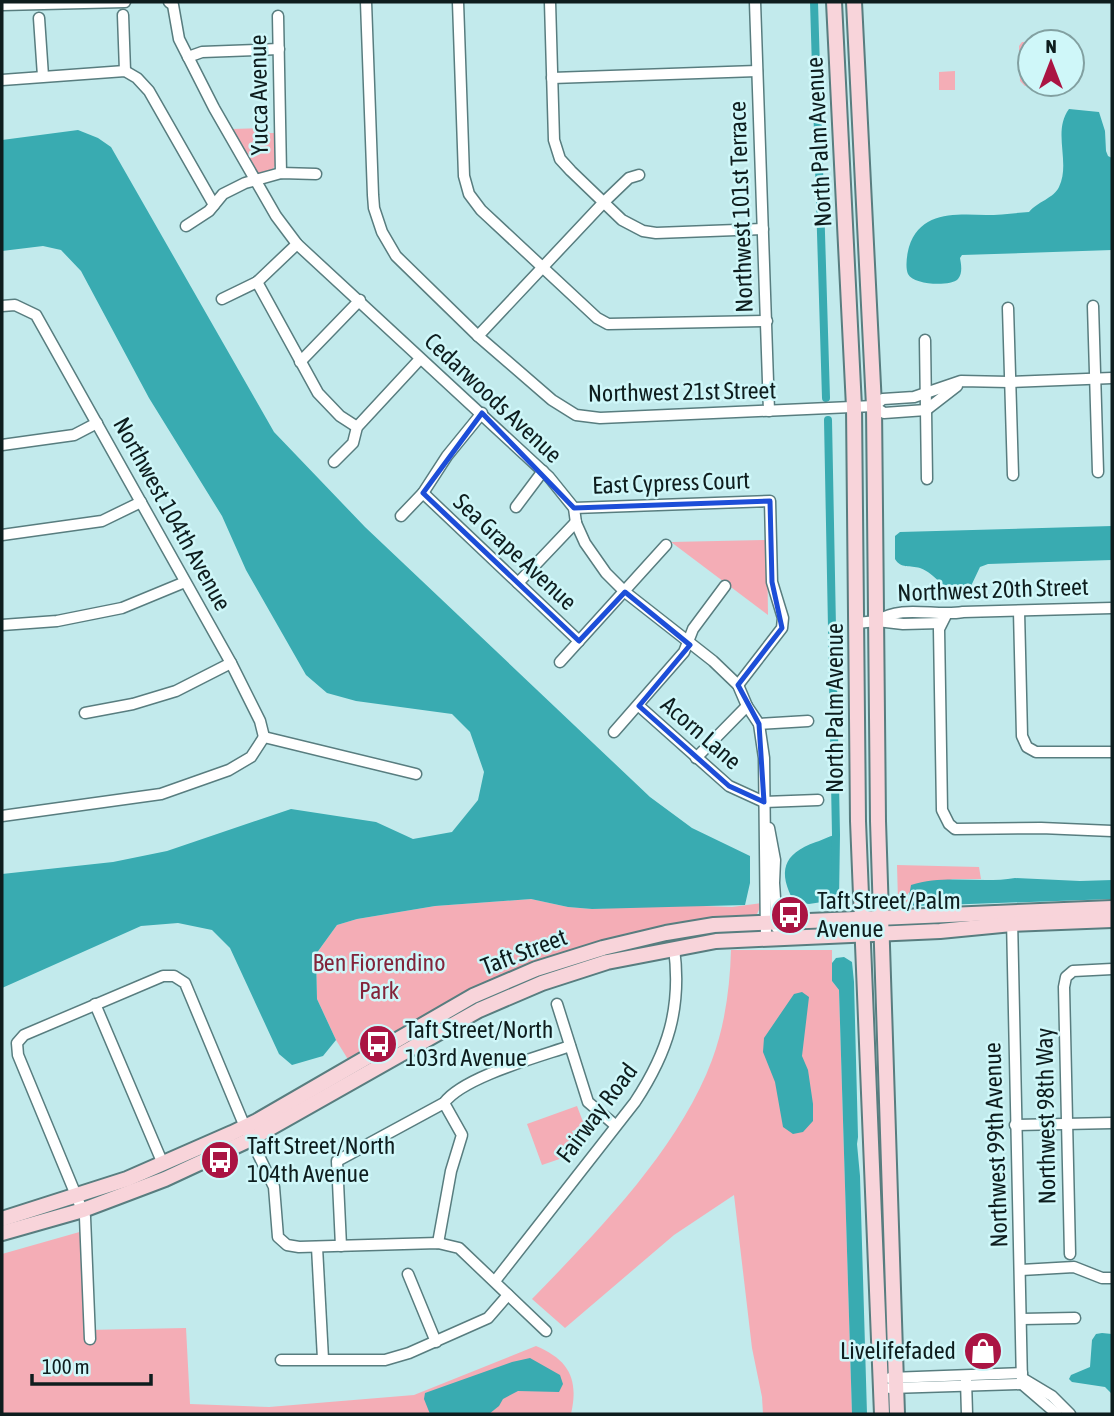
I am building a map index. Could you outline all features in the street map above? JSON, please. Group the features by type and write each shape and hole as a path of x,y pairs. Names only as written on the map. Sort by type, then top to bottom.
{"main road":[{"name":"North Palm Avenue","path":"834,2 854,407 858,821 862,935 876,1235 889,1383 897,1414"},
{"name":"North Palm Avenue","path":"854,2 874,406 881,918 891,1235 889,1383 882,1414"},
{"name":"Taft Street","path":"2,1233 24,1220 165,1179 479,1010 542,983 581,971 674,948 716,941 882,934 1112,908"},
{"name":"Taft Street","path":"80,1203 163,1164 248,1133 467,999 536,969 603,948 714,925 881,918 1112,920"},
{"name":"Taft Street","path":"2,1219 24,1220"}],"street":[{"path":"2,5 124,2"},
{"name":"Cedarwoods Avenue","path":"169,2 173,5 179,39 188,57 276,216 298,244 543,471 573,508 585,543 625,592 713,661 738,685 759,724 764,758 764,822 769,827 775,860 771,938"},
{"name":"Northwest 21st Street","path":"366,2 373,195 374,208 382,232 396,256 478,336 552,400 576,415 600,418 874,406 883,399 926,394 953,382 982,382"},
{"path":"458,2 464,176 469,194 481,210 597,318 608,324 767,321"},
{"path":"550,2 554,140 561,159 622,220 643,230 656,233 763,229"},
{"name":"Northwest 101st Terrace","path":"755,2 769,411"},
{"path":"123,15 125,71"},
{"name":"Yucca Avenue","path":"278,16 281,173"},
{"path":"39,18 43,76"},
{"path":"188,57 202,52 279,50"},
{"path":"2,80 125,71 137,78 149,91 214,205"},
{"path":"552,78 757,71"},
{"path":"186,226 214,205 223,194 255,180 281,173 316,174"},
{"path":"478,336 604,202 629,178 639,175"},
{"path":"222,299 257,282 298,244"},
{"path":"257,282 300,362 326,403 356,427"},
{"path":"300,362 360,300"},
{"name":"Northwest 104th Avenue","path":"2,306 15,305 36,315 231,663 260,721 264,737"},
{"path":"1093,306 1098,472"},
{"path":"1008,308 1013,475"},
{"path":"925,340 927,479"},
{"path":"334,463 353,443 356,427 420,359"},
{"name":"Northwest 21st Street","path":"874,406 884,413 926,410 954,387 982,382 1112,378"},
{"path":"911,397 912,412"},
{"path":"401,516 423,493 447,456 482,413"},
{"path":"2,444 75,435 97,423"},
{"path":"516,507 543,471"},
{"name":"Sea Grape Avenue","path":"423,493 579,641"},
{"name":"East Cypress Court","path":"573,508 770,501 772,582 783,618 782,628 738,685"},
{"path":"2,536 102,521 141,502"},
{"path":"518,583 576,522"},
{"path":"560,662 666,545"},
{"path":"2,625 57,621 122,608 185,582"},
{"path":"614,732 684,652 693,629 725,586"},
{"name":"Northwest 20th Street","path":"857,623 877,621 905,627 942,622 962,612 1112,608"},
{"name":"Northwest 20th Street","path":"877,621 888,614 935,611 942,622"},
{"path":"1019,611 1022,736 1027,747 1036,752 1112,752"},
{"path":"942,622 942,810 948,824 955,829 1112,831"},
{"path":"85,713 133,704 176,691 231,663"},
{"name":"Acorn Lane","path":"639,706 729,786 764,802 818,800"},
{"path":"696,758 747,706"},
{"path":"759,724 808,721"},
{"path":"2,816 161,794 229,770 251,757 264,737 416,774"},
{"name":"Northwest 99th Avenue","path":"1012,918 1022,1378"},
{"name":"Fairway Road","path":"495,1281 635,1102 654,1073 675,1015 678,975 674,948"},
{"name":"Northwest 98th Way","path":"1070,1254 1066,977 1073,971 1112,969"},
{"path":"90,1339 86,1226 80,1203 18,1055 17,1043 24,1035 163,976 174,976 185,984 248,1133 274,1187 278,1237 282,1242 294,1247 438,1243 459,1248 546,1331"},
{"path":"95,1004 163,1164"},
{"path":"556,1004 589,1102 615,1125"},
{"path":"341,1246 337,1161 444,1103 450,1095 471,1083 570,1046"},
{"path":"438,1243 450,1171 462,1135 444,1103"},
{"path":"1015,1125 1112,1123"},
{"path":"876,1235 891,1235"},
{"path":"317,1247 323,1359"},
{"path":"1021,1270 1074,1267 1102,1278 1112,1278"},
{"path":"408,1274 436,1342"},
{"path":"281,1360 385,1360 436,1342 488,1318 508,1295"},
{"path":"1021,1319 1075,1318"},
{"path":"889,1383 1022,1378 1052,1396 1070,1414"},
{"path":"1022,1378 1057,1414"},
{"path":"966,1380 967,1414"}],"highlighted area":[{"path":"482,413 574,508 770,501 772,582 782,628 738,685 759,724 764,802 729,786 639,706 690,645 625,592 579,641 423,493"}],"green space":[{"path":"955,71 955,90 939,90 939,72"},
{"path":"268,128 269,133 275,133 276,164 271,172 260,174 256,172 232,129"},
{"path":"767,540 768,615 671,542"},
{"path":"897,865 979,867 981,879 953,879 908,893 908,902 898,901"},
{"name":"Ben Fiorendino Park","path":"531,899 592,909 672,905 732,907 762,903 757,914 750,917 610,940 349,1061 317,999 316,954 337,925 435,906"},
{"path":"731,950 832,950 832,981 839,990 852,1414 763,1414 752,1348 734,1195 674,1235 565,1328 532,1299 634,1188 679,1125 697,1093 717,1047 726,1006"},
{"path":"577,1106 585,1127 572,1131 580,1152 542,1165 527,1124"},
{"path":"83,1231 86,1330 186,1328 190,1404 269,1407 414,1395 536,1346 557,1358 569,1372 574,1391 571,1414 2,1414 2,1254"}],"water":[{"path":"1069,109 1099,112 1105,131 1106,151 1112,158 1112,250 962,255 961,274 954,282 932,284 911,278 907,268 909,247 914,235 930,221 951,215 1029,212 1057,191 1063,168 1062,127"},
{"path":"78,130 111,147 274,432 365,527 650,797 692,828 750,856 750,883 745,905 592,909 531,899 435,906 337,925 316,954 317,999 336,1040 323,1056 292,1065 279,1054 230,948 212,930 178,923 141,926 2,988 2,874 113,862 167,851 291,809 376,822 413,839 452,832 478,800 484,772 470,732 452,714 356,701 327,693 306,675 246,570 222,516 149,398 81,271 61,250 43,246 2,251 2,140"},
{"path":"1112,526 1112,560 988,564 980,567 971,586 961,589 948,587 920,568 903,565 895,559 895,536 900,532"},
{"path":"836,835 835,900 809,904 794,902 785,873 790,858 805,847"},
{"path":"1015,878 1112,880 1112,899 914,906 908,902 911,885 924,882"},
{"path":"844,957 852,962 854,982 867,1414 852,1414 839,990 832,981 832,963 836,958"},
{"path":"802,992 809,997 802,1056 808,1070 813,1121 803,1132 793,1134 783,1127 775,1082 763,1052 764,1038 794,994"},
{"path":"1096,1334 1112,1334 1112,1394 1105,1387 1072,1382 1069,1379 1071,1375 1090,1367 1092,1340"},
{"path":"530,1358 560,1375 563,1384 559,1392 518,1391 503,1399 489,1414 430,1414 424,1399 425,1393"}],"waterway":[{"path":"814,2 826,398"},
{"path":"828,420 835,900"}],"place":[{"name":"Taft Street/Palm Avenue","path":"790,915"},
{"name":"Taft Street/North 103rd Avenue","path":"378,1044"},
{"name":"Taft Street/North 104th Avenue","path":"220,1160"},
{"name":"Livelifefaded","path":"983,1351"}]}
